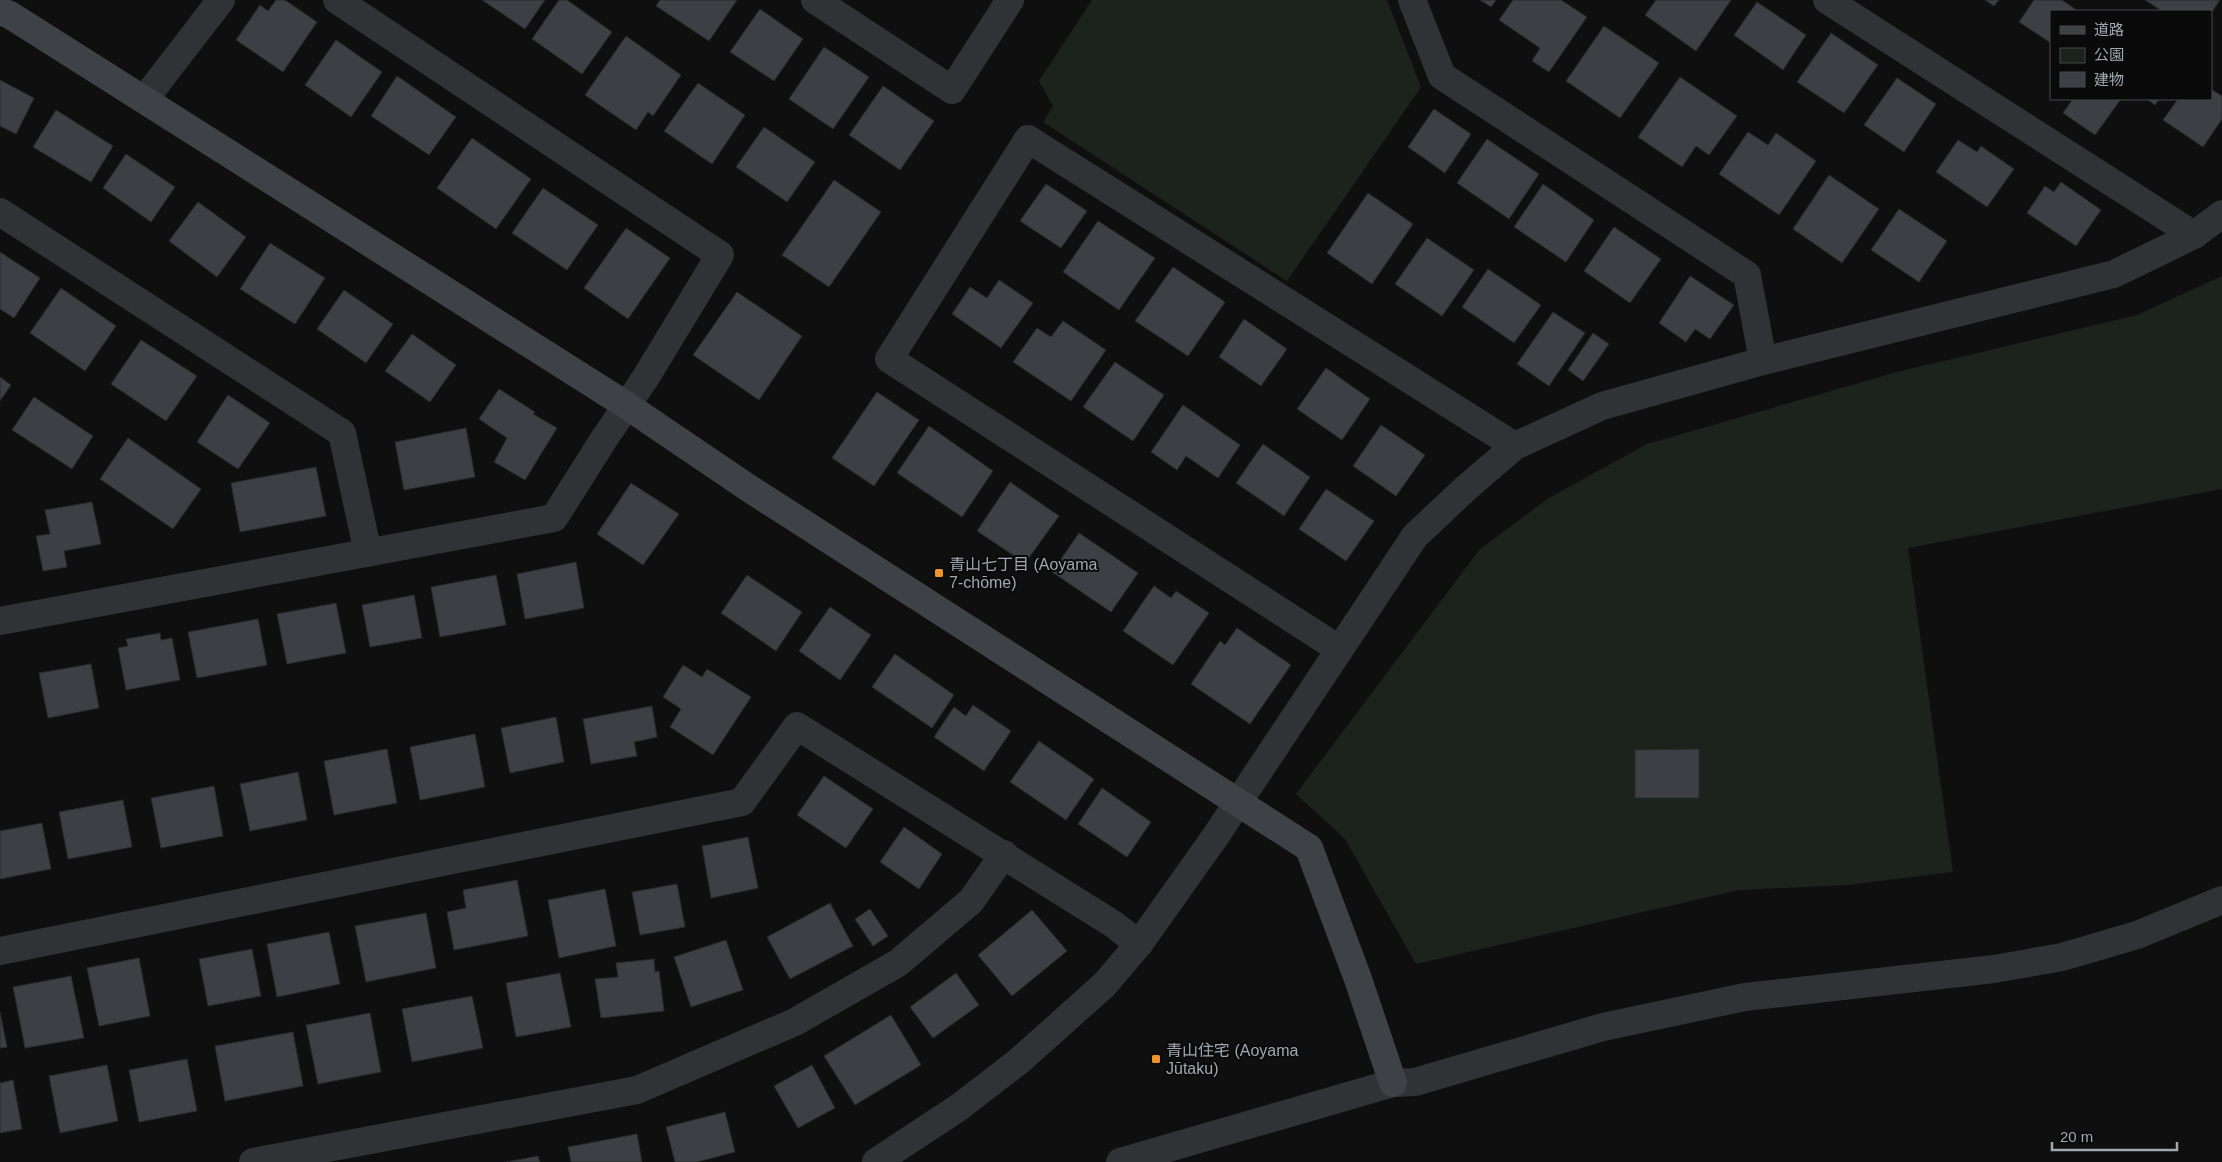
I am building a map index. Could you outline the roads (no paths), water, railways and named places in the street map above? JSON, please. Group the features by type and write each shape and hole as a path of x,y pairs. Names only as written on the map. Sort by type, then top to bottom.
{"street":[{"path":"144,100 221,0"},
{"path":"0,621 554,518 646,377 720,255 337,0"},
{"path":"815,0 952,90 1010,0"},
{"path":"1412,0 1442,76 1746,275 1763,361"},
{"path":"1827,0 2194,235"},
{"path":"0,11 10,15 626,405 758,494 1309,848 1358,979 1393,1083"},
{"path":"1339,649 890,359 1028,139 1515,446"},
{"path":"0,212 342,434 368,553"},
{"path":"876,1162 958,1108 1019,1061 1104,985 1139,944 1239,802 1415,536 1515,446 1602,406 1763,361 2114,274 2194,235 2222,214"},
{"path":"0,951 742,802 797,726 1114,924 1139,944"},
{"path":"254,1162 637,1090 795,1022 898,963 971,901 1004,854"},
{"path":"1120,1162 1393,1083 1415,1082 1603,1027 1745,997 1994,969 2062,957 2137,935 2222,900"}],"place":[{"name":"青山七丁目 (Aoyama 7-chōme)","path":"939,573"},
{"name":"青山住宅 (Aoyama Jūtaku)","path":"1156,1059"}]}
